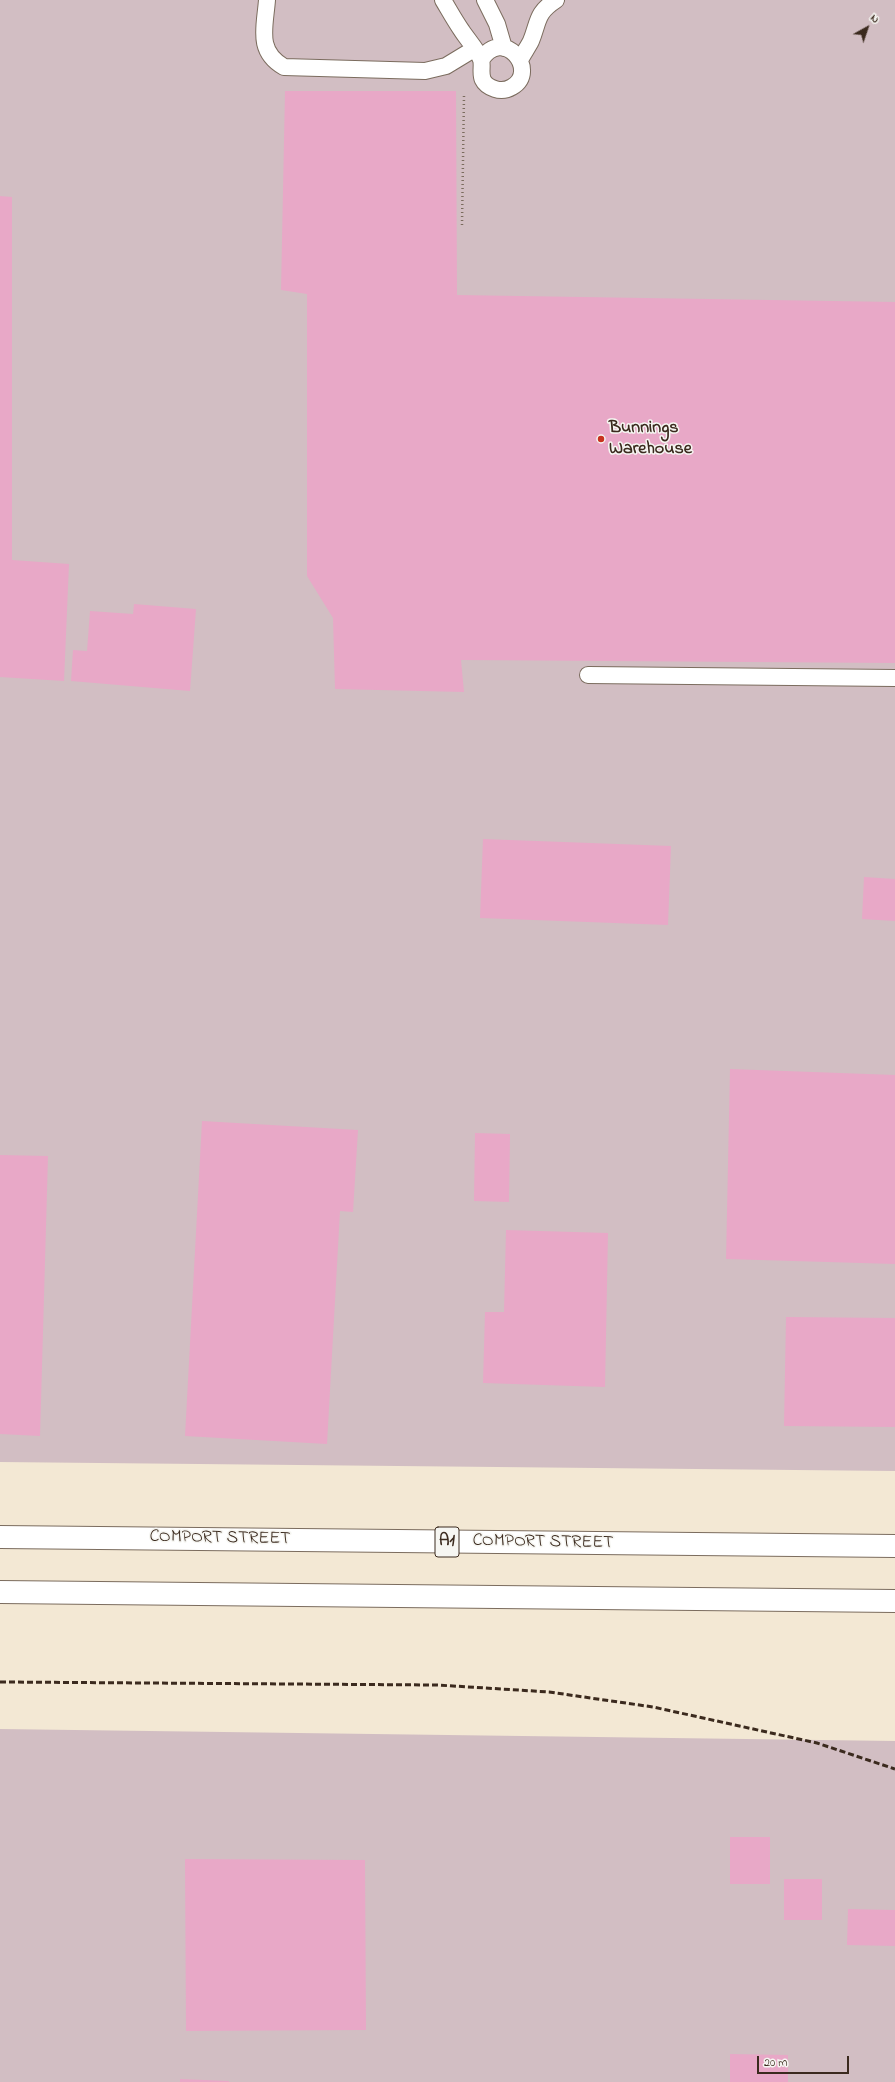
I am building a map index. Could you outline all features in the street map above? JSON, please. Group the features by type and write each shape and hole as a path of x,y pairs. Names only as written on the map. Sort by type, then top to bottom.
{"highway":[{"name":"COMPORT STREET","path":"0,1537 895,1546"},
{"path":"0,1592 895,1602"}],"lane":[{"path":"267,0 264,43 268,54 284,67 425,71 446,66 478,55 490,50 504,48 516,54 520,60 522,67 520,79 515,86 501,90 494,88 483,80 480,73 478,55 443,0"},
{"path":"485,0 500,30 504,48"},
{"path":"520,60 530,43 537,18 542,11 556,0"},
{"path":"588,675 895,678"}],"path":[{"path":"462,225 464,90"}],"shaded area":[{"path":"0,0 895,0 895,1471 0,1462"},
{"path":"0,1729 895,1741 895,2082 0,2082"}],"building":[{"name":"Bunnings Warehouse","path":"285,91 456,91 457,295 895,302 895,663 461,660 464,692 335,689 333,618 307,576 307,294 281,290"},
{"path":"0,196 12,197 12,560 69,564 64,681 0,677"},
{"path":"134,604 196,609 190,691 71,681 73,650 87,651 90,611 133,614"},
{"path":"483,839 671,846 668,925 480,918"},
{"path":"864,877 895,879 895,921 862,919"},
{"path":"730,1069 895,1075 895,1264 726,1259"},
{"path":"202,1121 358,1130 353,1212 340,1211 327,1444 185,1436"},
{"path":"475,1133 510,1134 509,1202 474,1201"},
{"path":"0,1155 48,1156 40,1436 0,1434"},
{"path":"506,1230 608,1233 605,1387 483,1383 485,1312 504,1312"},
{"path":"786,1317 895,1318 895,1427 784,1426"},
{"path":"730,1837 770,1837 770,1884 730,1884"},
{"path":"185,1859 365,1860 366,2030 186,2031"},
{"path":"784,1879 822,1879 822,1920 784,1920"},
{"path":"848,1909 895,1910 895,1946 847,1945"},
{"path":"730,2054 788,2055 788,2082 730,2082"},
{"path":"180,2079 229,2081 229,2082 180,2082"}],"railway":[{"path":"0,1682 437,1685 549,1692 653,1707 817,1743 895,1769"}],"place":[{"name":"Bunnings Warehouse","path":"601,439"}]}
